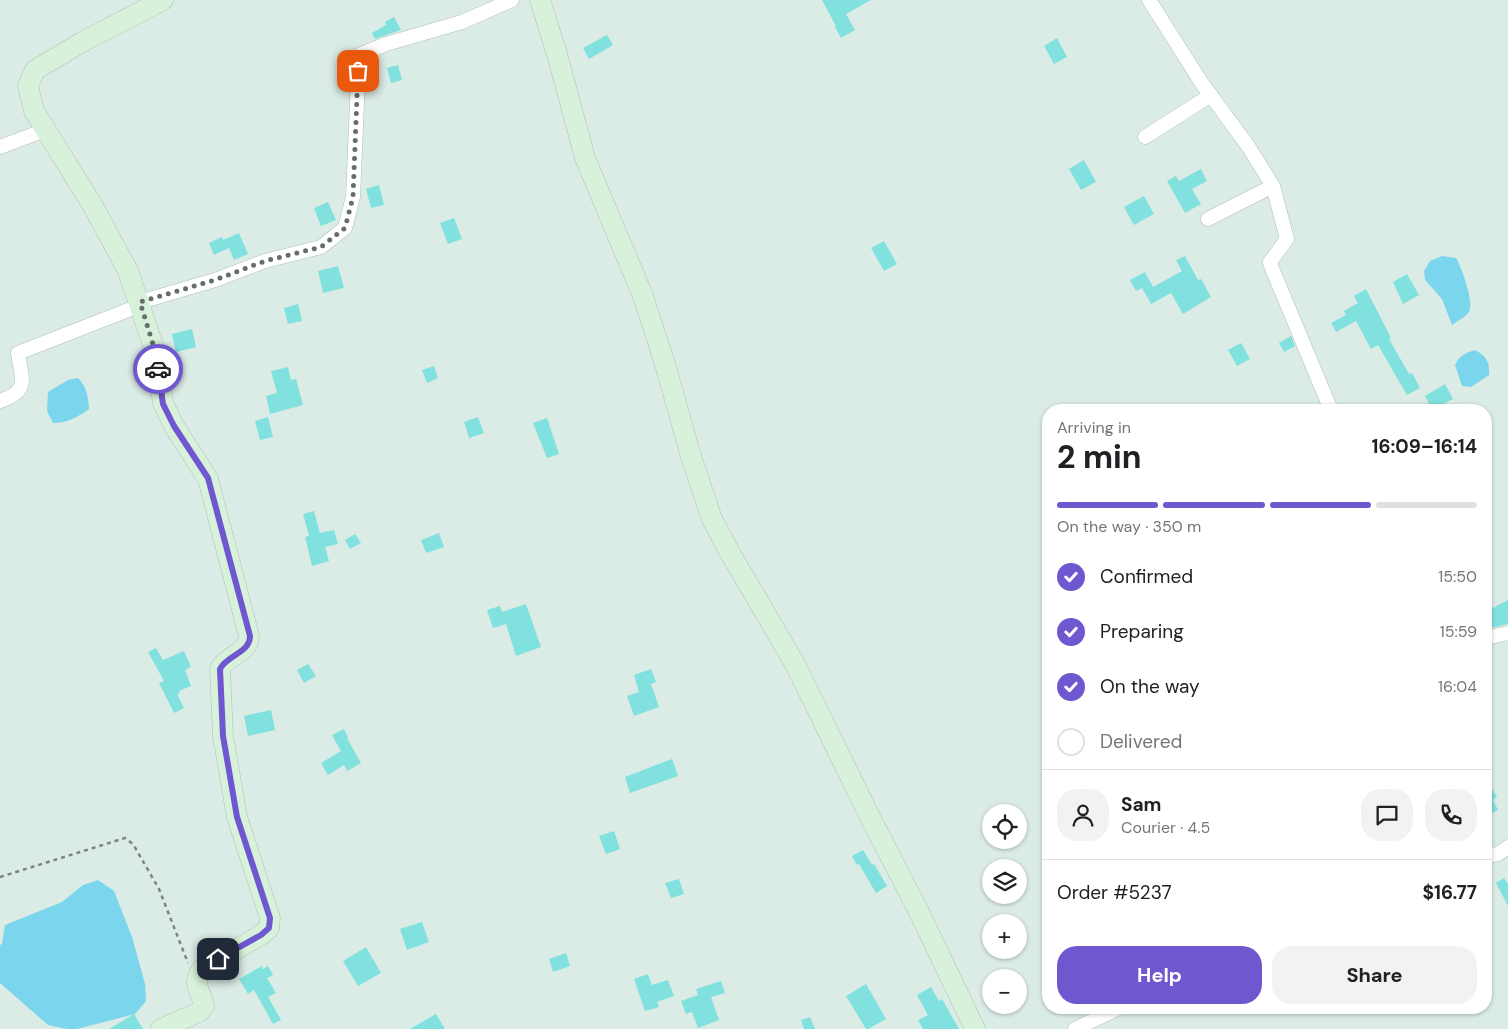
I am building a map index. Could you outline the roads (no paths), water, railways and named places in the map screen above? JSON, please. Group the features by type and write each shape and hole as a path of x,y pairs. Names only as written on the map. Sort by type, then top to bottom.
{"street":[{"path":"161,1029 199,1012 204,1006 196,982 202,970 261,935 269,928 270,918 237,817 223,736 220,669 224,662 247,647 250,642 250,636 208,478 174,426 163,404 156,354 128,271 93,206 34,111 28,86 35,70 84,40 163,0"},
{"path":"0,401 12,397 21,390 23,379 18,352 140,304 215,280 265,261 321,247 345,228 353,197 359,55 386,44 462,22 512,0"},
{"path":"540,0 558,54 585,158 643,296 665,364 690,453 712,519 795,664 919,912 975,1029"},
{"path":"1149,0 1201,82 1248,146 1273,186 1287,240 1270,262 1271,266 1328,404"},
{"path":"1145,137 1211,95"},
{"path":"0,146 45,130"},
{"path":"1208,219 1273,186"},
{"path":"1492,637 1508,633"},
{"path":"1492,855 1498,854 1508,847"},
{"path":"1075,1029 1107,1014"}],"water":[{"path":"1442,256 1456,258 1469,295 1470,309 1468,313 1452,325 1442,299 1425,280 1424,271 1430,261"},
{"path":"1475,350 1486,360 1489,366 1489,375 1471,387 1462,386 1455,365 1463,355"},
{"path":"78,378 85,389 89,409 72,419 53,423 47,411 48,392 68,380"},
{"path":"98,880 114,891 132,937 145,984 146,1001 135,1014 77,1029 48,1025 0,983 0,945 2,944 5,925 62,902 83,885"}]}
